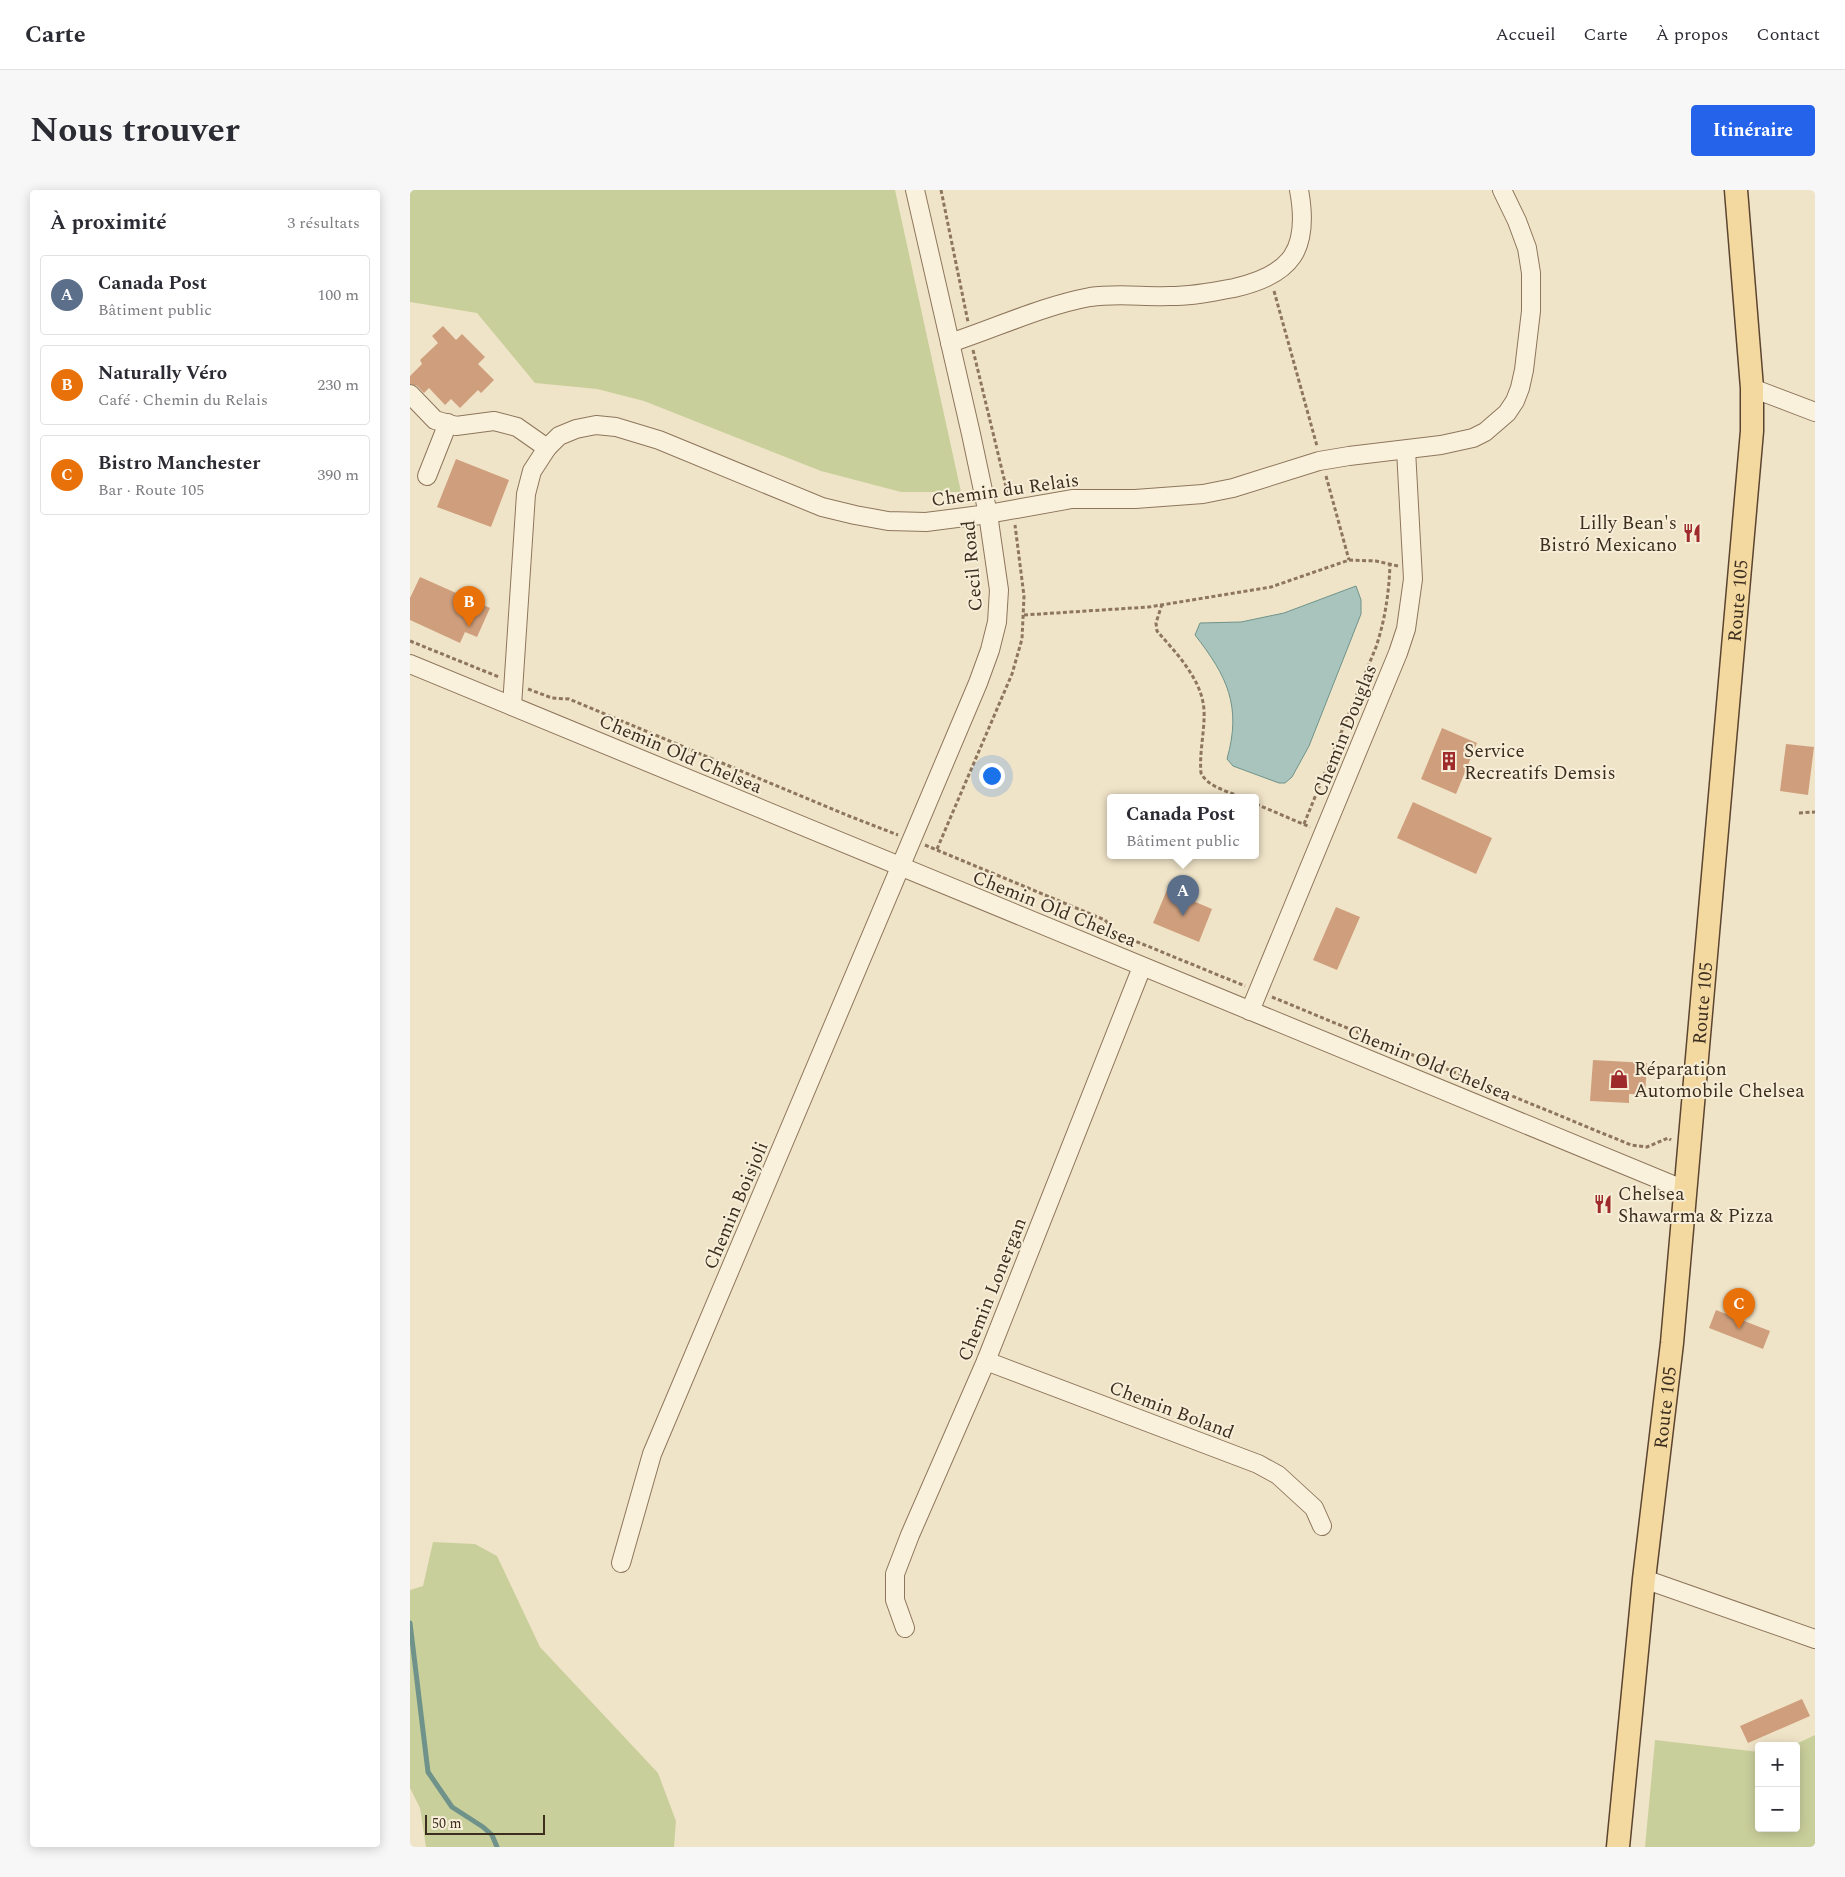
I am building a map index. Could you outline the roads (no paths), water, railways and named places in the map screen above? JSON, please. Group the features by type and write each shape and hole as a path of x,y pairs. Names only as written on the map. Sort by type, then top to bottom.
{"main road":[{"name":"Route 105","path":"1618,1847 1644,1579 1672,1343 1752,431 1752,388 1736,190"}],"street":[{"name":"Cecil Road","path":"902,868 978,684 990,650 997,622 999,590 988,514 914,190"},
{"path":"950,343 1033,313 1091,297 1200,294 1246,285 1270,276 1288,262 1300,240 1303,220 1298,190"},
{"name":"Chemin du Relais","path":"512,706 526,494 532,471 546,448 560,436 576,429 596,425 616,427 659,440 822,507 888,521 926,522 988,514 1072,499 1135,499 1203,494 1233,488 1321,461 1458,442 1486,432 1507,413 1515,401 1524,370 1531,311 1532,273 1527,248 1517,221 1502,190"},
{"path":"1752,388 1815,412"},
{"path":"410,394 435,420 456,426 494,422 517,427 546,448"},
{"path":"427,476 448,423"},
{"name":"Chemin Douglas","path":"1250,1012 1398,653 1411,607 1413,570 1406,450"},
{"name":"Chemin Old Chelsea","path":"410,664 1685,1190"},
{"name":"Chemin Boisjoli","path":"621,1563 652,1454 902,868"},
{"name":"Chemin Lonergan","path":"905,1628 895,1600 895,1574 910,1535 986,1361 1142,967"},
{"name":"Chemin Boland","path":"986,1361 1258,1464 1278,1475 1314,1508 1322,1526"},
{"path":"1644,1579 1815,1639"}],"water":[{"path":"1356,586 1361,600 1361,614 1309,746 1292,777 1285,783 1279,783 1233,766 1227,759 1233,723 1229,692 1216,664 1195,635 1200,623 1241,622 1284,613"}],"waterway":[{"path":"410,1623 428,1772 452,1807 483,1827 492,1835 497,1847"}],"place":[{"name":"Lilly Bean's Bistró Mexicano","path":"1692,533"},
{"name":"Naturally Véro","path":"469,627"},
{"name":"Service Recreatifs Demsis","path":"1449,761"},
{"name":"Canada Post","path":"1183,916"},
{"name":"Réparation Automobile Chelsea","path":"1619,1079"},
{"name":"Chelsea Shawarma & Pizza","path":"1603,1204"},
{"name":"Bistro Manchester","path":"1739,1329"}]}
